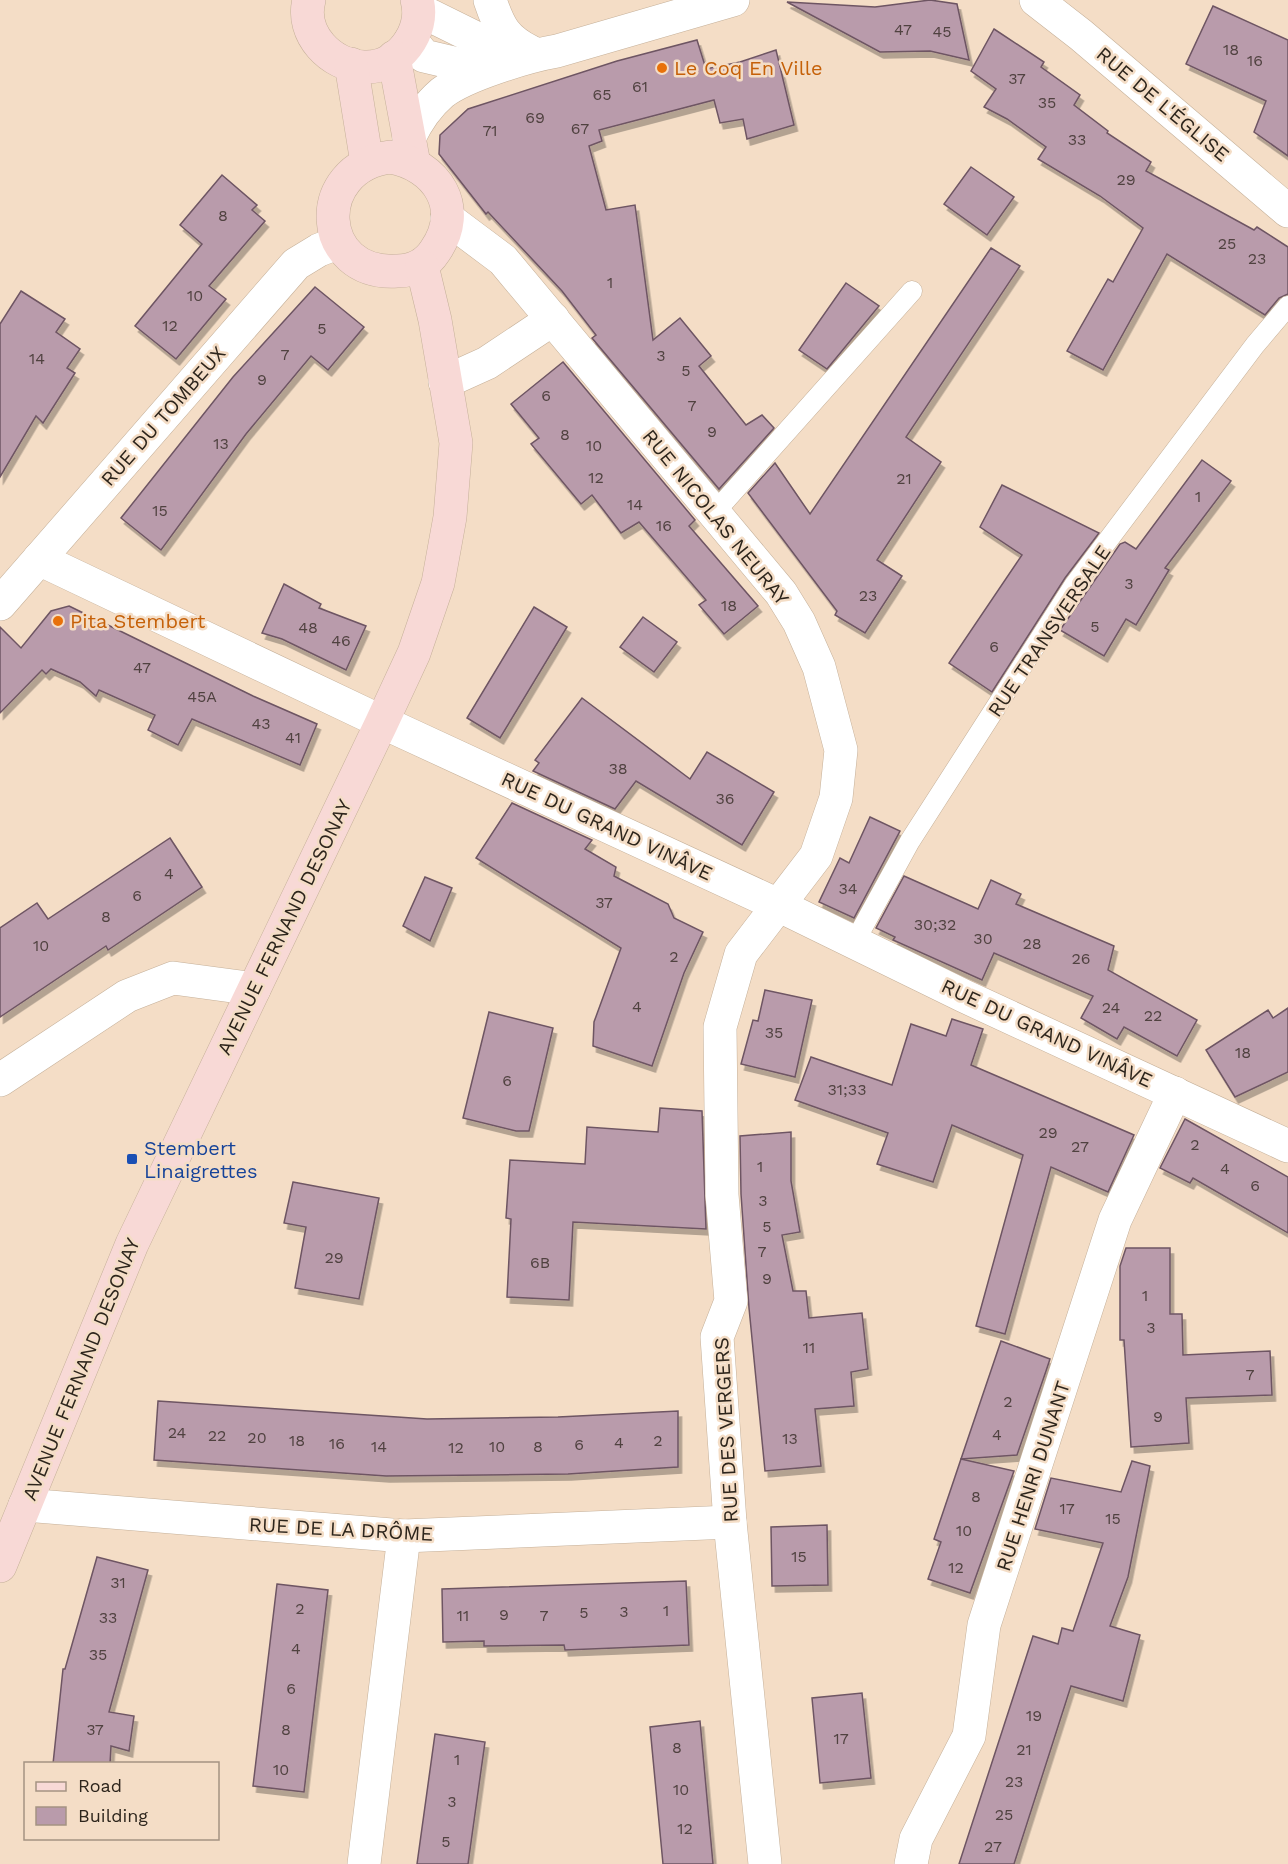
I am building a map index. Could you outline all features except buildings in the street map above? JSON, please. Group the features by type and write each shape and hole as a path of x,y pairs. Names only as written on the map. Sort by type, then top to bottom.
{"main road":[{"path":"281,0 309,11 315,38 326,51 339,61 365,68 386,63 417,21"},
{"path":"412,151 367,163 354,170 342,183 334,199 332,218 337,243 362,266 382,272 402,271 422,266 444,236 447,218 446,202 440,188 412,151 417,21"},
{"path":"351,64 367,163"},
{"name":"AVENUE FERNAND DESONAY","path":"0,1566 132,1244 414,653 438,584 450,517 456,442 422,266"}],"street":[{"path":"490,0 496,19 510,42 527,57"},
{"path":"417,21 424,56 458,64 527,57 556,51 733,0"},
{"name":"RUE DE L'ÉGLISE","path":"1036,0 1081,35 1288,211"},
{"path":"412,151 416,122 444,92 527,57"},
{"name":"RUE NICOLAS NEURAY","path":"447,218 504,261 715,512 781,593 799,622 819,667 841,750 836,798 816,856 780,906"},
{"name":"RUE DU TOMBEUX","path":"5,590 39,559 296,264 318,250 337,243"},
{"path":"445,382 487,363 553,319"},
{"name":"RUE DU GRAND VINÂVE","path":"39,559 1288,1146"},
{"name":"RUE DES VERGERS","path":"765,1864 730,1522 717,1337 731,1301 722,1195 720,1027 741,954 780,906"},
{"path":"0,1080 127,996 173,978 254,989"},
{"name":"RUE HENRI DUNANT","path":"911,1864 916,1839 969,1736 984,1625 1115,1220 1175,1093"},
{"name":"RUE DE LA DRÔME","path":"25,1505 404,1536 730,1522"},
{"path":"364,1864 404,1536"}],"lane":[{"path":"715,512 807,412 912,291"},
{"name":"RUE TRANSVERSALE","path":"854,943 910,841 1075,584 1255,345 1288,306"}],"place":[{"name":"Le Coq En Ville","path":"662,68"},
{"name":"Pita Stembert","path":"58,621"},
{"name":"Stembert Linaigrettes","path":"132,1159"}]}
